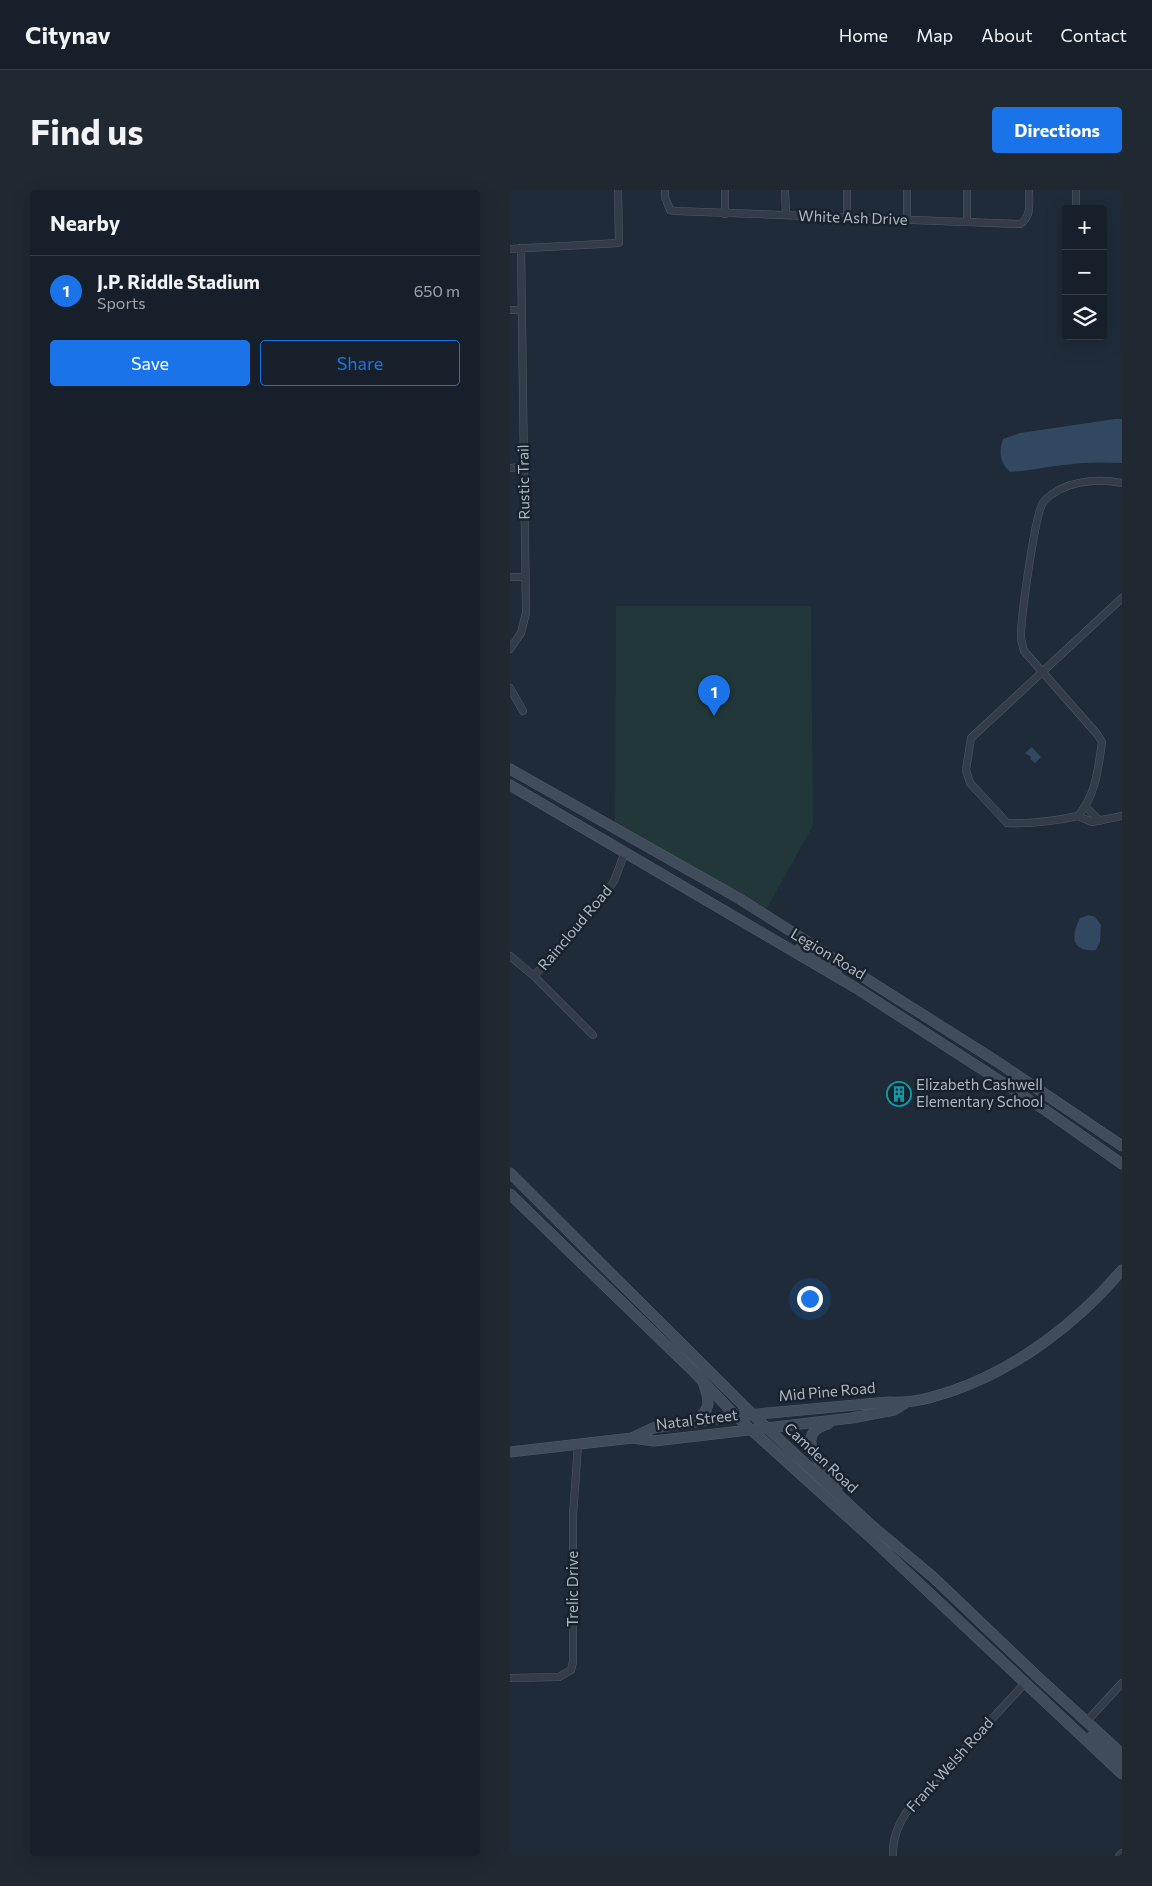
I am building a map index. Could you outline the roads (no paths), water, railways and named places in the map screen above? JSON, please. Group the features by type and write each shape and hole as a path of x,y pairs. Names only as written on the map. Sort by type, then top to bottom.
{"main road":[{"name":"Legion Road","path":"510,769 739,899 848,966 1122,1146"},
{"name":"Legion Road","path":"510,785 848,983 999,1080 1122,1164"},
{"path":"537,801 550,802 628,845 634,840"},
{"path":"737,917 761,924 844,971 846,971 848,966"},
{"path":"848,983 851,978 855,978 925,1022 941,1026"},
{"path":"948,1047 962,1049 997,1070 1005,1068"},
{"path":"999,1080 1004,1076 1056,1108 1080,1118"},
{"name":"Camden Road","path":"510,1172 752,1414 871,1525 933,1577 1122,1754"},
{"name":"Camden Road","path":"510,1194 736,1416 871,1538 1122,1774"},
{"name":"Mid Pine Road","path":"766,1427 852,1418 894,1410 905,1404 935,1397 976,1382 1016,1361 1040,1345 1077,1315 1122,1270"},
{"path":"690,1422 702,1417 707,1411 709,1401 703,1382"},
{"name":"Mid Pine Road","path":"752,1414 888,1402 905,1404"},
{"name":"Natal Street","path":"632,1438 653,1428 752,1414"},
{"path":"852,1418 823,1425 816,1429 812,1437 812,1453 871,1525"},
{"name":"Natal Street","path":"510,1452 632,1438 654,1441 766,1427"},
{"path":"1072,1728 1089,1735 1122,1764"}],"street":[{"path":"510,249 618,243 618,190"},
{"name":"White Ash Drive","path":"665,190 665,197 670,210 726,214 1022,223 1028,214 1029,190"},
{"path":"725,190 726,214"},
{"path":"785,190 786,215"},
{"path":"847,190 847,217"},
{"path":"907,190 907,220"},
{"path":"967,190 967,222"},
{"path":"1076,190 1076,205"},
{"name":"Rustic Trail","path":"510,649 516,642 524,624 526,613 521,248"},
{"path":"510,310 522,310"},
{"path":"510,468 524,467"},
{"path":"1122,483 1108,480 1061,488 1042,503 1035,529 1021,637 1024,651 1042,672 1097,734 1102,742 1096,783 1086,807 1078,816 1023,824 1007,822 970,783 966,770 971,738 1042,672 1122,598"},
{"path":"510,577 525,577"},
{"path":"510,688 523,711"},
{"path":"1086,807 1100,821"},
{"path":"1085,820 1094,813"},
{"path":"1078,816 1092,822 1122,816"},
{"name":"Raincloud Road","path":"534,976 600,902 614,881 625,852"},
{"name":"Raincloud Road","path":"510,956 534,976 593,1035"},
{"name":"Trelic Drive","path":"510,1678 559,1677 571,1670 573,1662 573,1514 578,1445"},
{"name":"Frank Welsh Road","path":"893,1856 897,1829 908,1810 1024,1683"},
{"path":"1087,1721 1122,1683"},
{"path":"1119,1856 1122,1853"}],"water":[{"path":"1122,419 1122,463 1078,463 1010,472 1002,460 1001,448 1003,439 1020,433"},
{"path":"1032,747 1041,757 1035,763 1025,753"},
{"path":"1089,915 1095,917 1101,925 1100,942 1096,950 1087,950 1077,946 1074,937 1080,918"}],"place":[{"name":"J.P. Riddle Stadium","path":"714,716"},
{"name":"Elizabeth Cashwell Elementary School","path":"899,1094"}]}
